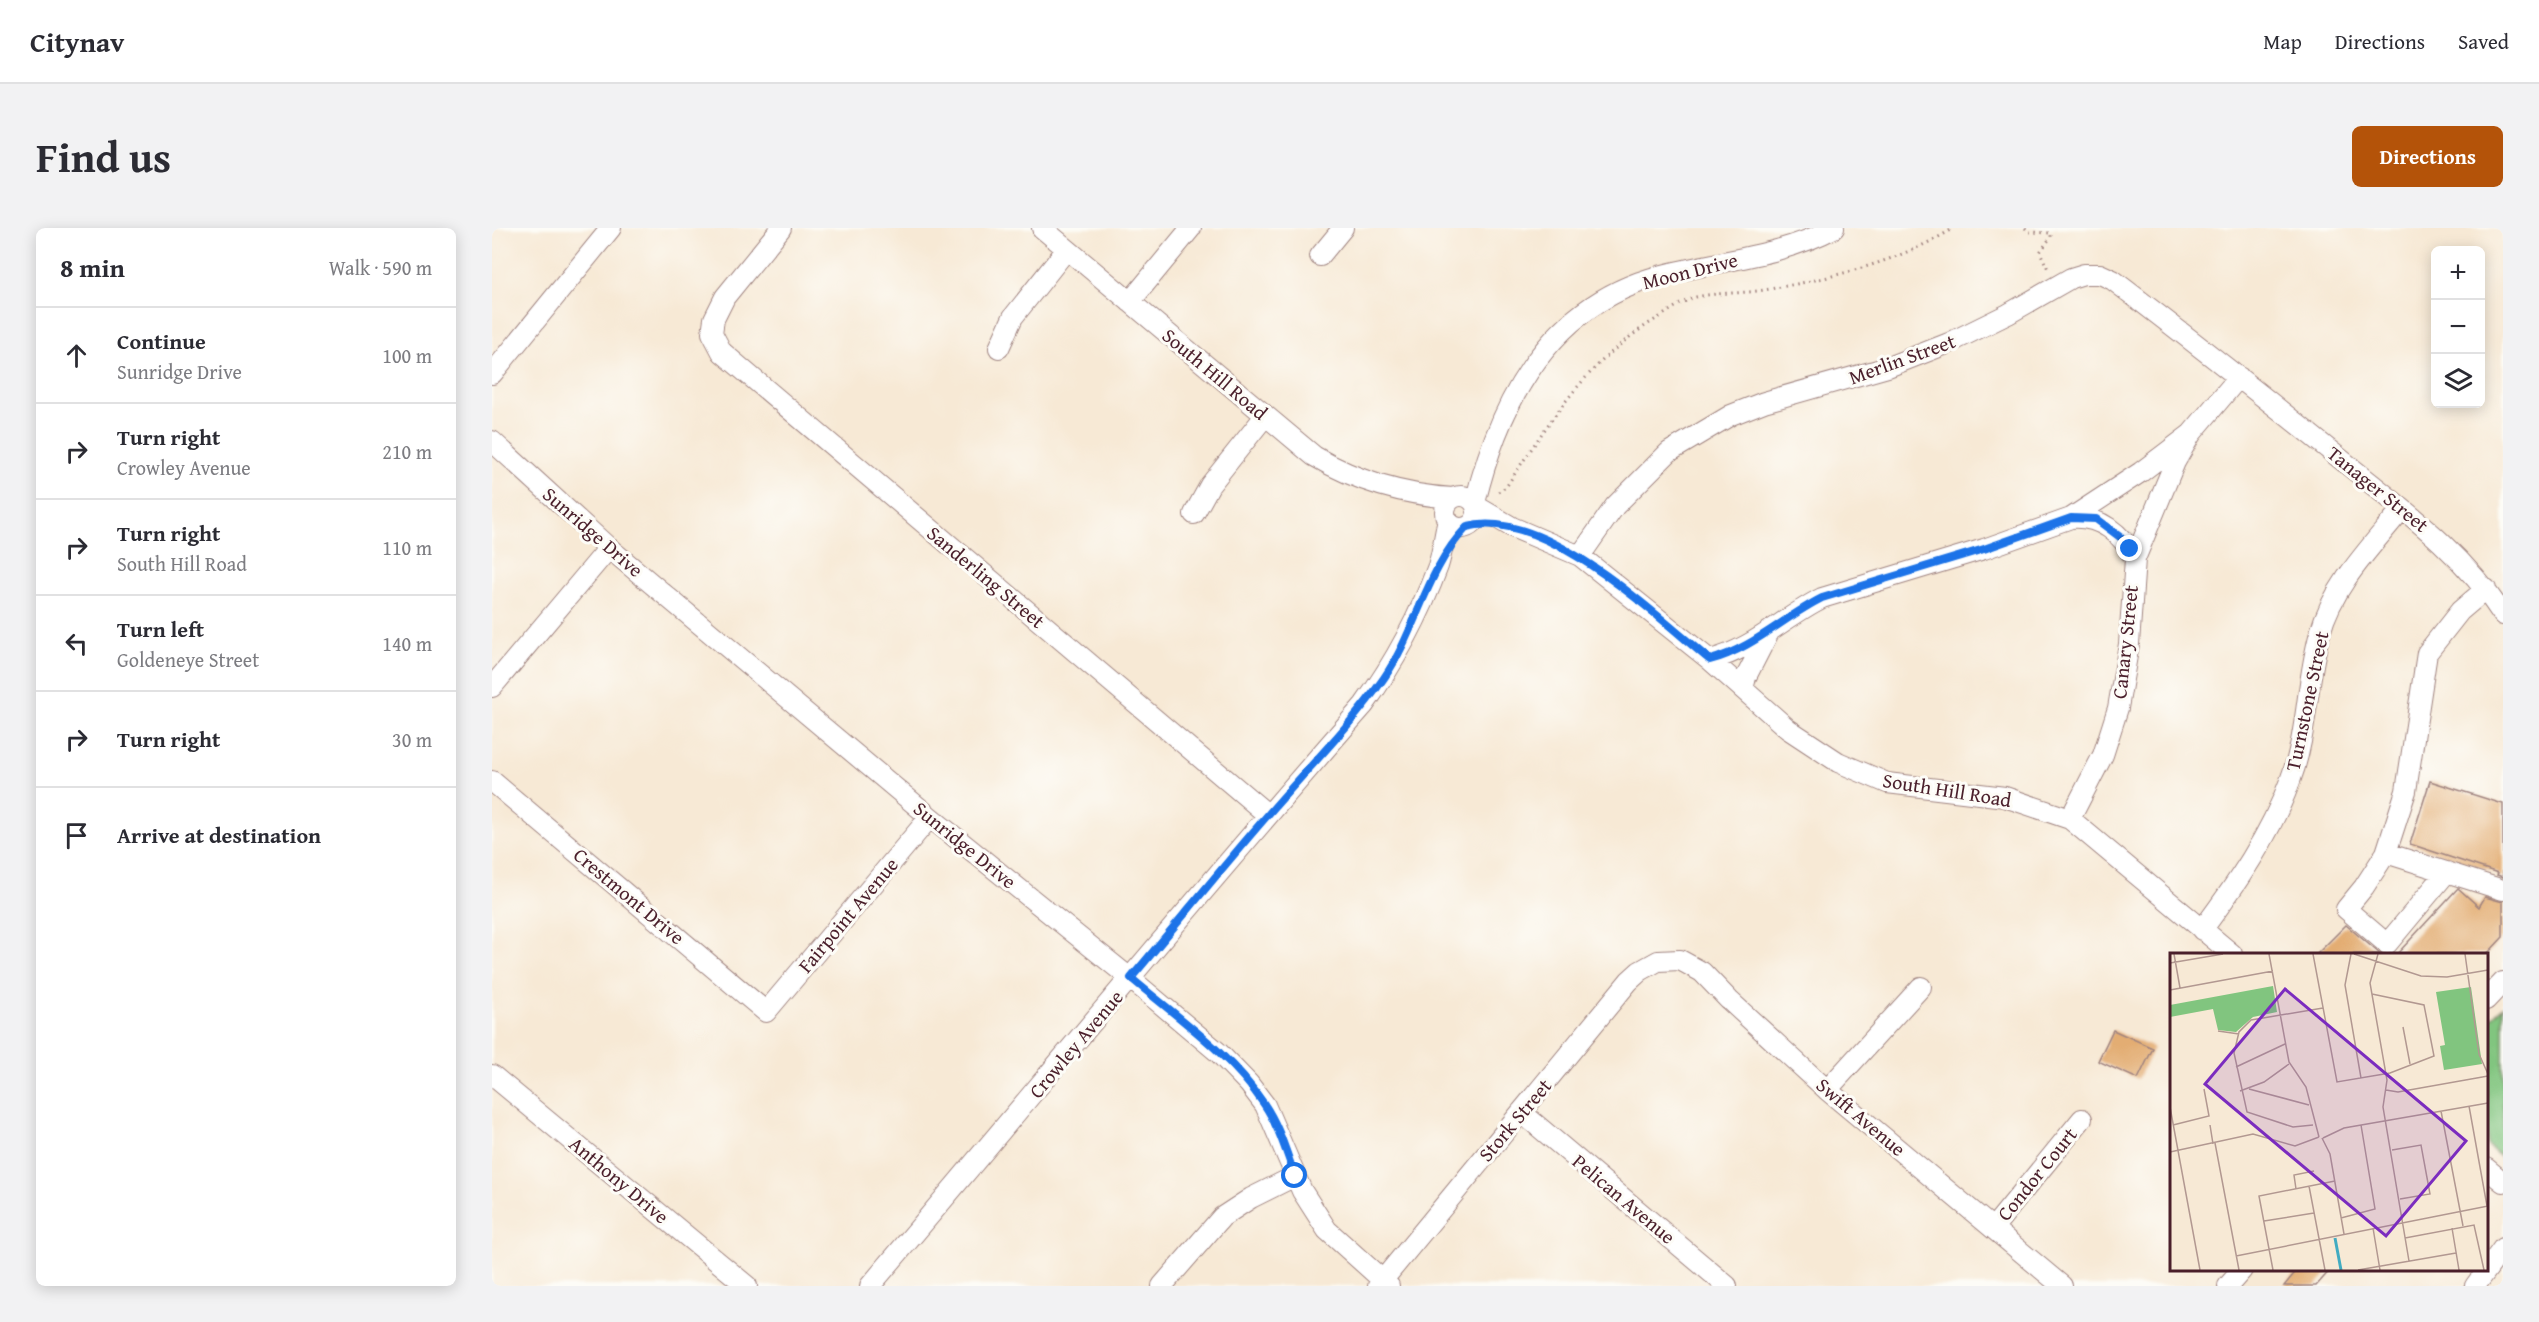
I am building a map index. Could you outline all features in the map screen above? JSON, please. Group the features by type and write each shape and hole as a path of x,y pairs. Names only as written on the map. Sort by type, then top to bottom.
{"street":[{"path":"492,374 610,228"},
{"name":"Sanderling Street","path":"781,228 725,297 714,319 712,333 716,344 731,362 1268,815"},
{"name":"South Hill Road","path":"1042,228 1314,456 1338,470 1404,494 1447,519"},
{"path":"1130,302 1191,228"},
{"path":"1320,256 1343,228"},
{"name":"Moon Drive","path":"1475,505 1485,460 1503,414 1533,364 1555,338 1603,300 1658,276 1785,248 1834,228"},
{"path":"999,348 1013,317 1067,249"},
{"name":"Merlin Street","path":"1580,556 1592,537 1631,489 1669,452 1700,432 1731,415 1764,402 1888,367 1949,343 2008,314 2058,285 2084,274 2100,274 2113,280 2239,377"},
{"name":"Canary Street","path":"2070,819 2103,754 2118,708 2129,644 2134,559 2175,462 2191,434 2239,377"},
{"name":"Tanager Street","path":"2239,377 2402,509 2465,564 2486,589 2503,615"},
{"path":"1194,514 1210,484 1266,416"},
{"path":"1710,660 1725,656 1754,638 1768,634 1804,607 1822,598 1984,549 2071,518 2141,472 2191,434"},
{"name":"Sunridge Drive","path":"492,441 609,548 930,817 1131,978 1219,1053 1249,1084 1275,1124 1295,1176 1327,1230 1383,1284"},
{"name":"Moon Drive","path":"1454,498 1485,460"},
{"name":"South Hill Road","path":"1404,494 1454,498"},
{"path":"1464,496 1475,505 1477,515 1468,526 1456,527 1447,519 1447,505 1454,498 1464,496"},
{"name":"South Hill Road","path":"1475,505 1512,527 1580,556 1710,660 1794,734 1838,762 1868,776 1907,787 2005,797 2070,819 2231,953"},
{"name":"Turnstone Street","path":"2202,930 2258,851 2291,779 2301,740 2320,632 2331,603 2350,573 2402,509"},
{"path":"2071,518 2096,519 2124,540 2134,559"},
{"name":"Crowley Avenue","path":"870,1286 1268,815 1364,705 1386,675 1404,642 1438,564 1447,519"},
{"name":"South Hill Road","path":"1468,526 1512,527"},
{"name":"Crowley Avenue","path":"1438,564 1468,526"},
{"path":"492,687 609,548"},
{"path":"2447,872 2387,944 2346,909 2364,887 2386,853 2406,791 2427,653 2460,611 2486,589"},
{"path":"1743,689 1746,677 1768,634"},
{"name":"Crestmont Drive","path":"492,781 766,1012"},
{"name":"Fairpoint Avenue","path":"766,1012 930,817"},
{"path":"2386,853 2503,890"},
{"name":"Swift Avenue","path":"1659,961 1680,960 1702,972 1729,1000 1827,1090 2062,1286"},
{"name":"Stork Street","path":"1383,1284 1629,981 1640,971 1659,961"},
{"path":"2488,999 2503,982"},
{"path":"1827,1090 1921,987"},
{"name":"Anthony Drive","path":"492,1075 747,1286"},
{"name":"Pelican Avenue","path":"1521,1112 1727,1286"},
{"name":"Condor Court","path":"1993,1228 2082,1119"},
{"path":"2488,1169 2503,1182"},
{"path":"1162,1286 1222,1216 1245,1201 1295,1176"},
{"path":"2488,1268 2503,1248"},
{"path":"2229,1286 2240,1271"},
{"path":"2475,1286 2486,1271"}],"path":[{"path":"1497,492 1506,487 1556,412 1597,363 1645,326 1698,297 1770,289 1853,270 1901,253 1954,228"},
{"path":"2025,228 2029,232 2051,233 2051,237 2040,252 2040,258 2058,285"},
{"path":"1695,287 1698,297"}],"green space":[{"path":"2503,1006 2503,1159 2488,1146 2488,1021"}],"building":[{"path":"2430,781 2503,804 2503,877 2497,875 2498,873 2410,844"},
{"path":"2458,888 2479,907 2485,897 2503,902 2503,937 2488,953 2398,953"},
{"path":"2346,925 2379,953 2318,953"},
{"path":"2113,1030 2153,1048 2138,1079 2098,1061"},
{"path":"2296,1271 2329,1271 2316,1286 2284,1286"}],"route":[{"path":"1295,1176 1275,1124 1265,1105 1249,1084 1219,1053 1131,978 1244,842 1364,705 1386,675 1404,642 1438,564 1467,527 1481,525 1512,527 1580,556 1710,660 1725,656 1754,638 1768,634 1804,607 1822,598 1984,549 2071,518 2096,519 2124,540 2130,549"}]}
